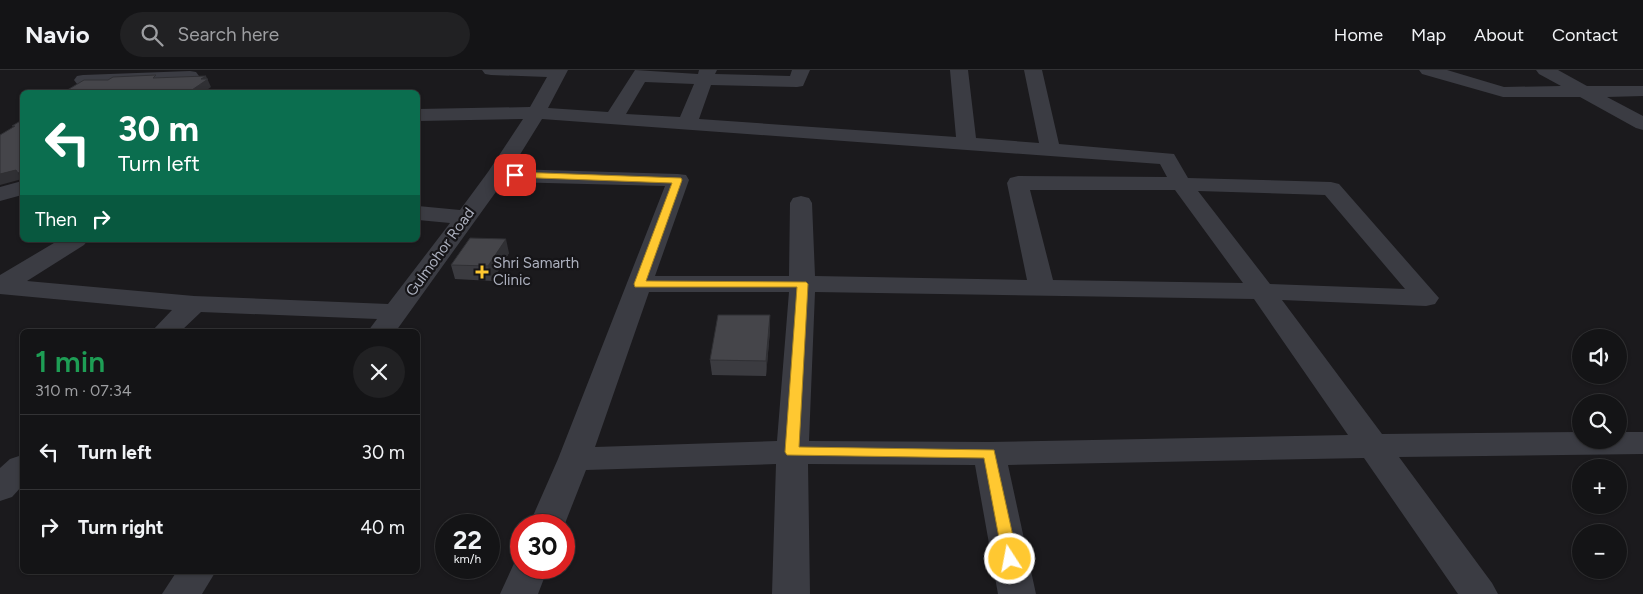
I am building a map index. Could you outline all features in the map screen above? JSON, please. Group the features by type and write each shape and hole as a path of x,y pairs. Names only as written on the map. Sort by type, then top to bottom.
{"street":[{"path":"491,70 559,71"},
{"path":"613,119 642,73 706,75 797,82 801,70"},
{"path":"959,70 967,144"},
{"path":"1033,70 1050,149"},
{"path":"1428,70 1503,92 1643,91"},
{"path":"1545,70 1643,124"},
{"name":"Gulmohor Road","path":"390,321 496,175 536,114 559,71"},
{"path":"687,124 706,75"},
{"path":"84,79 190,76"},
{"path":"420,115 536,114 1167,158 1181,184 1262,291 1479,594"},
{"path":"496,175 678,180 574,459 552,514"},
{"path":"639,284 802,284 1042,288 1262,291 1426,298 1332,189 1181,184 1018,182 1042,288"},
{"path":"0,194 20,189"},
{"path":"791,594 792,452 802,284 801,202"},
{"path":"420,214 466,217"},
{"path":"0,286 73,242"},
{"path":"0,286 390,321"},
{"path":"168,329 194,304"},
{"path":"574,459 792,452 990,454 1372,446 1643,443"},
{"path":"990,454 1017,594"},
{"path":"0,488 20,469"},
{"path":"181,594 196,574"},
{"path":"519,594 525,579"}],"building":[{"path":"156,75 153,78 206,76 201,79 208,79 192,90 67,90 84,80 108,80 113,77"},
{"path":"20,121 20,172 18,173 16,170 0,174 0,135 15,126 12,126"},
{"path":"470,238 506,239 488,266 451,265"},
{"path":"718,315 770,315 766,361 710,360"}],"place":[{"name":"Shri Samarth Clinic","path":"482,272"}],"route":[{"path":"515,175 678,180 639,284 802,284 792,452 990,454 1010,559"}]}
